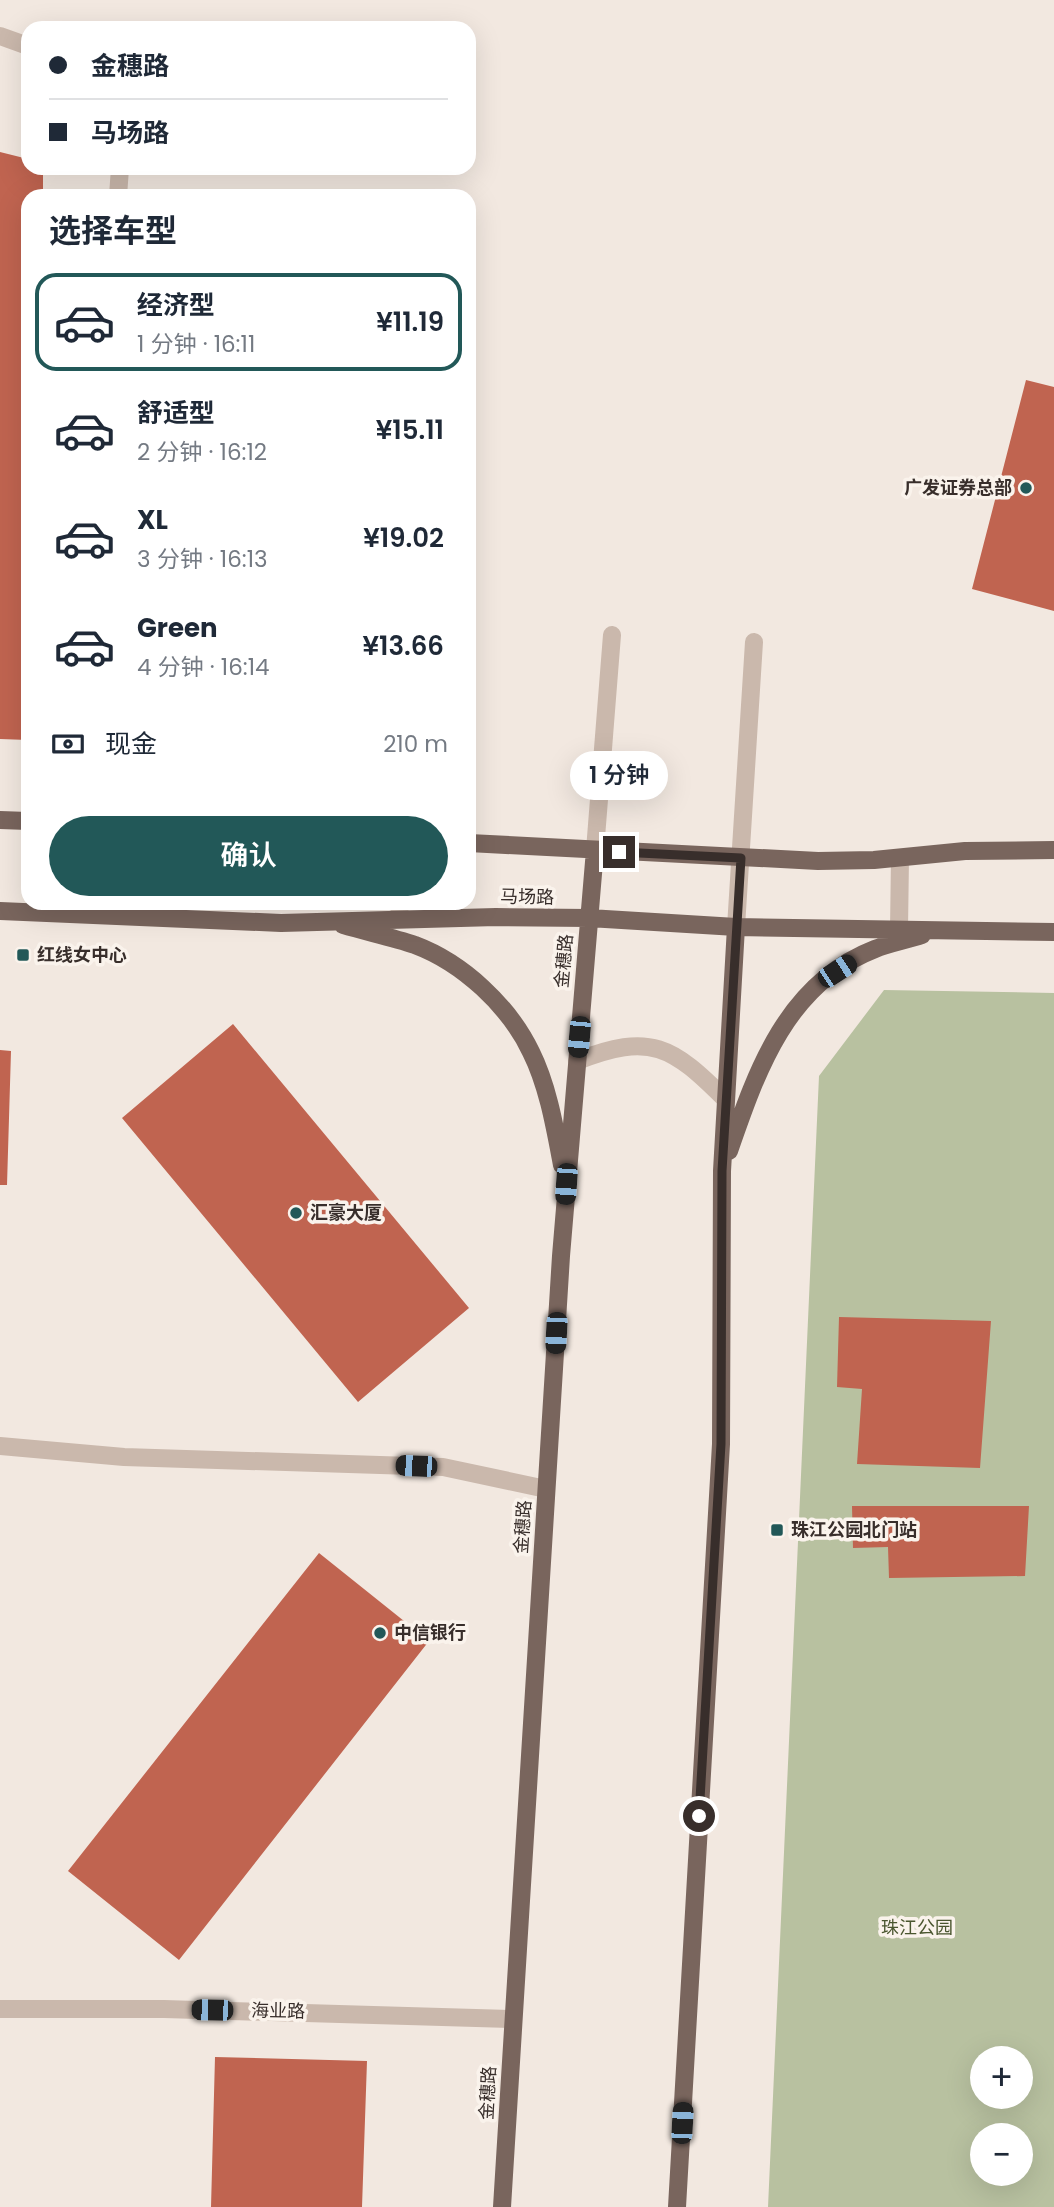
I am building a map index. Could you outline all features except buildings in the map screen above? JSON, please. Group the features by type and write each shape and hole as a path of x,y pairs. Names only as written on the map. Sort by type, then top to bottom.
{"main road":[{"path":"0,820 21,821"},
{"path":"476,843 818,861 900,858 951,851 1054,850"},
{"name":"金穗路","path":"502,2207 566,1184 595,850"},
{"name":"马场路","path":"0,911 281,923 326,921 399,911 736,927 1054,932"},
{"path":"326,921 415,945 475,982 496,1003 531,1052 545,1090 566,1184"},
{"path":"677,2207 721,1444 722,1171 736,927"},
{"path":"722,1171 756,1073 778,1030 798,1004 823,979 874,949 940,930"}],"street":[{"path":"0,36 21,44"},
{"path":"595,850 612,635"},
{"path":"736,927 754,642"},
{"path":"899,929 900,858"},
{"path":"577,1061 618,1046 640,1045 664,1049 684,1061 726,1100"},
{"path":"0,1446 124,1457 443,1467 547,1489"},
{"name":"海业路","path":"0,2009 177,2009 513,2019"}],"green space":[{"name":"珠江公园","path":"884,990 1054,993 1054,2207 768,2207 819,1076"}],"place":[{"name":"广发证券总部","path":"1026,488"},
{"name":"红线女中心","path":"23,955"},
{"name":"汇豪大厦","path":"296,1213"},
{"name":"珠江公园北门站","path":"777,1530"},
{"name":"中信银行","path":"380,1633"}],"route":[{"path":"619,852 741,858 722,1171 721,1444 699,1816"}]}
